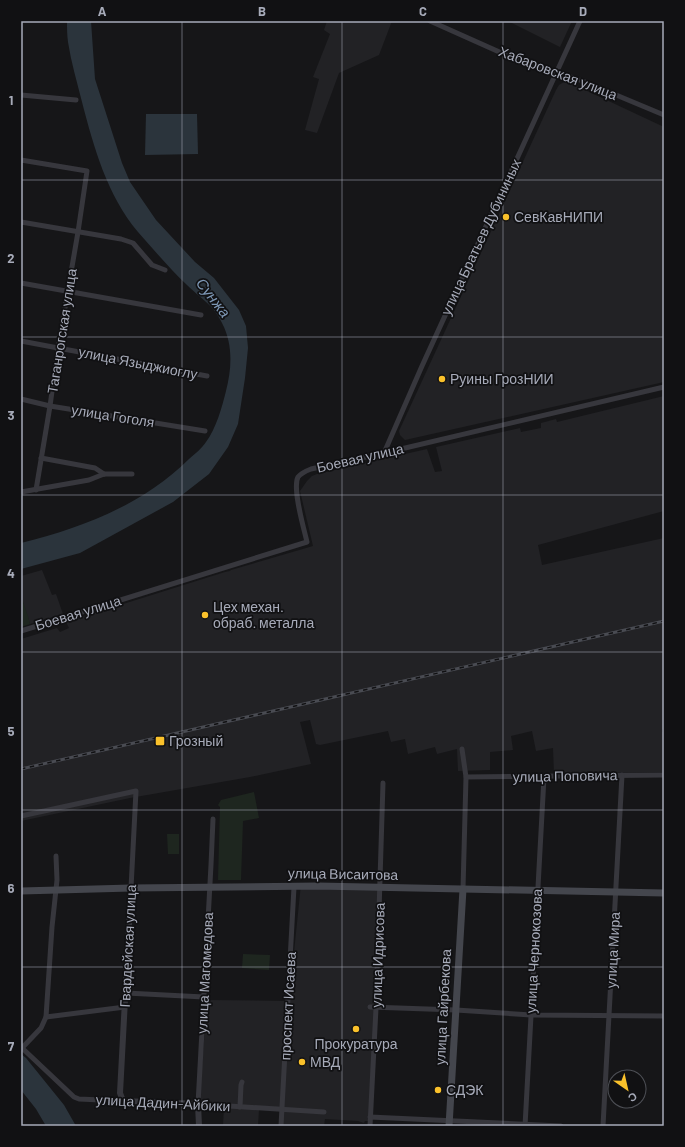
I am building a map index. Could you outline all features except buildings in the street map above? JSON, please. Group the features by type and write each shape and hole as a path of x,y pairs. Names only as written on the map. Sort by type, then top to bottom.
{"main road":[{"name":"улица Висаитова","path":"21,891 131,888 294,887 664,893"},
{"name":"улица Гайрбекова","path":"449,1123 463,889"}],"street":[{"name":"Хабаровская улица","path":"430,21 531,66 557,72 585,82 664,115"},
{"name":"улица Братьев Дубининых","path":"384,453 425,359 580,21"},
{"path":"21,95 76,100"},
{"name":"Таганрогская улица","path":"21,160 87,171 36,490"},
{"path":"21,222 121,239 133,243 152,264 165,270"},
{"path":"21,283 201,316"},
{"name":"улица Языджиоглу","path":"21,341 207,376"},
{"name":"Боевая улица","path":"21,631 307,542 295,488 298,476 303,472 664,386"},
{"name":"улица Гоголя","path":"21,399 50,406 205,431"},
{"path":"41,458 95,468 104,474"},
{"path":"21,492 89,480 104,474 132,474"},
{"path":"462,749 466,777 463,889"},
{"name":"улица Поповича","path":"466,777 664,774"},
{"name":"улица Мира","path":"603,1126 622,775"},
{"name":"улица Чернокозова","path":"525,1125 544,777"},
{"name":"улица Идрисова","path":"370,1126 376,1008 383,783"},
{"name":"Гвардейская улица","path":"21,816 136,791 120,1085 120,1093 123,1101"},
{"name":"улица Магомедова","path":"199,1126 198,1104 213,819"},
{"path":"21,1048 41,1028 46,1017 52,927 57,880 56,856"},
{"name":"проспект Исаева","path":"281,1126 294,887"},
{"path":"126,993 204,997"},
{"path":"46,1017 125,1007"},
{"path":"370,1007 456,1010 532,1015 664,1016"},
{"name":"улица Дадин-Айбики","path":"21,1048 74,1097 79,1099 240,1106 324,1112"},
{"path":"240,1106 240,1085 242,1082"},
{"path":"370,1117 449,1123 561,1126"}],"shaded area":[{"path":"327,21 392,21 379,55 339,73 317,133 305,130 319,79 313,77 330,34 324,30"},
{"path":"508,21 572,21 560,47"},
{"path":"564,82 568,82 664,127 664,382 405,440 400,435 399,431 556,90 559,85"},
{"path":"664,396 664,511 538,545 542,565 664,538 664,729 662,729 662,732 664,732 664,772 554,774 553,748 536,751 532,731 511,736 513,750 490,752 490,770 458,771 457,749 437,754 435,747 408,754 405,739 391,742 388,731 320,745 316,744 310,720 300,722 311,764 250,777 130,798 21,821 21,639 57,628 60,632 69,628 66,622 313,546 300,491 312,476 317,474 427,449 435,472 442,471 436,447 520,428 521,432 541,428 541,423 556,419 557,422"},
{"path":"42,570 52,595 56,594 63,614 30,624 21,596 21,576"},
{"path":"21,596 30,624 21,627"},
{"path":"254,792 259,818 243,821 241,880 218,880 220,807 218,805 221,800"},
{"path":"167,834 179,834 179,854 168,854"},
{"path":"301,884 381,884 371,1121 365,1121 364,1123 358,1121 325,1119 324,1126 279,1126 280,1111 259,1109 258,1126 223,1126 224,1107 199,1106 207,1000 289,1001"},
{"path":"243,954 270,955 269,970 242,968"}],"water":[{"name":"Сунжа","path":"67,21 91,21 95,79 122,163 130,182 156,220 195,262 214,278 239,310 246,326 248,348 238,424 228,447 209,474 173,502 80,553 21,569 21,543 67,530 111,512 152,489 171,475 198,451 210,437 218,418 228,382 230,365 230,348 226,331 215,311 174,272 138,232 127,218 110,187 91,137 76,80 68,42"},
{"path":"146,114 197,114 198,154 145,155"},
{"path":"21,1054 26,1058 64,1105 76,1126 46,1126 36,1109 21,1090"}],"railway":[{"path":"21,769 664,621"}],"place":[{"name":"СевКавНИПИ","path":"506,217"},
{"name":"Руины ГрозНИИ","path":"442,379"},
{"name":"Цех механ. обраб. металла","path":"205,615"},
{"name":"Грозный","path":"160,741"},
{"name":"Прокуратура","path":"356,1029"},
{"name":"МВД","path":"302,1062"},
{"name":"СДЭК","path":"438,1090"}]}
